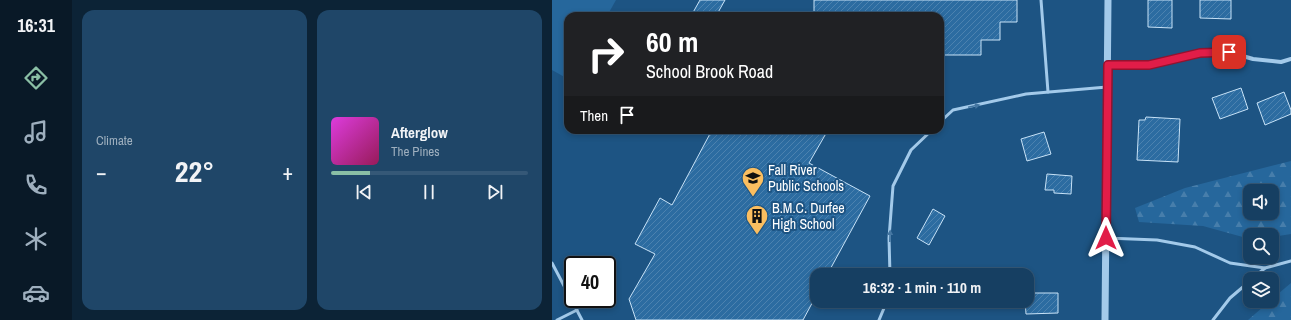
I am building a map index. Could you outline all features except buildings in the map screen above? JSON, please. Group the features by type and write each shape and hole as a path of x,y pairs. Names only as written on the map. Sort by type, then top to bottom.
{"street":[{"path":"1105,320 1108,0"},
{"path":"1108,65 1149,65 1200,53 1229,52 1253,59 1280,62 1291,59"}],"lane":[{"path":"1041,0 1048,92"},
{"path":"944,118 953,110 1026,94 1108,87"},
{"path":"890,268 889,238 893,186 911,150 928,134"},
{"path":"1106,238 1157,240 1195,247 1230,263 1265,268 1291,261"},
{"path":"552,263 582,320"},
{"path":"1260,272 1265,268"},
{"path":"1213,320 1230,298 1243,287"},
{"path":"879,320 884,308"},
{"path":"557,320 577,310"}],"green space":[{"path":"552,0 616,0 609,12 564,12 564,77 552,70"},
{"path":"1291,161 1291,234 1279,236 1279,228 1243,228 1243,237 1203,226 1139,222 1135,208 1185,188"},
{"path":"1291,283 1291,320 1248,320 1262,308 1279,308 1279,293"}],"place":[{"name":"Fall River Public Schools","path":"753,198"},
{"name":"B.M.C. Durfee High School","path":"757,236"}],"route":[{"path":"1106,238 1108,65 1149,65 1200,53 1229,52"}]}
